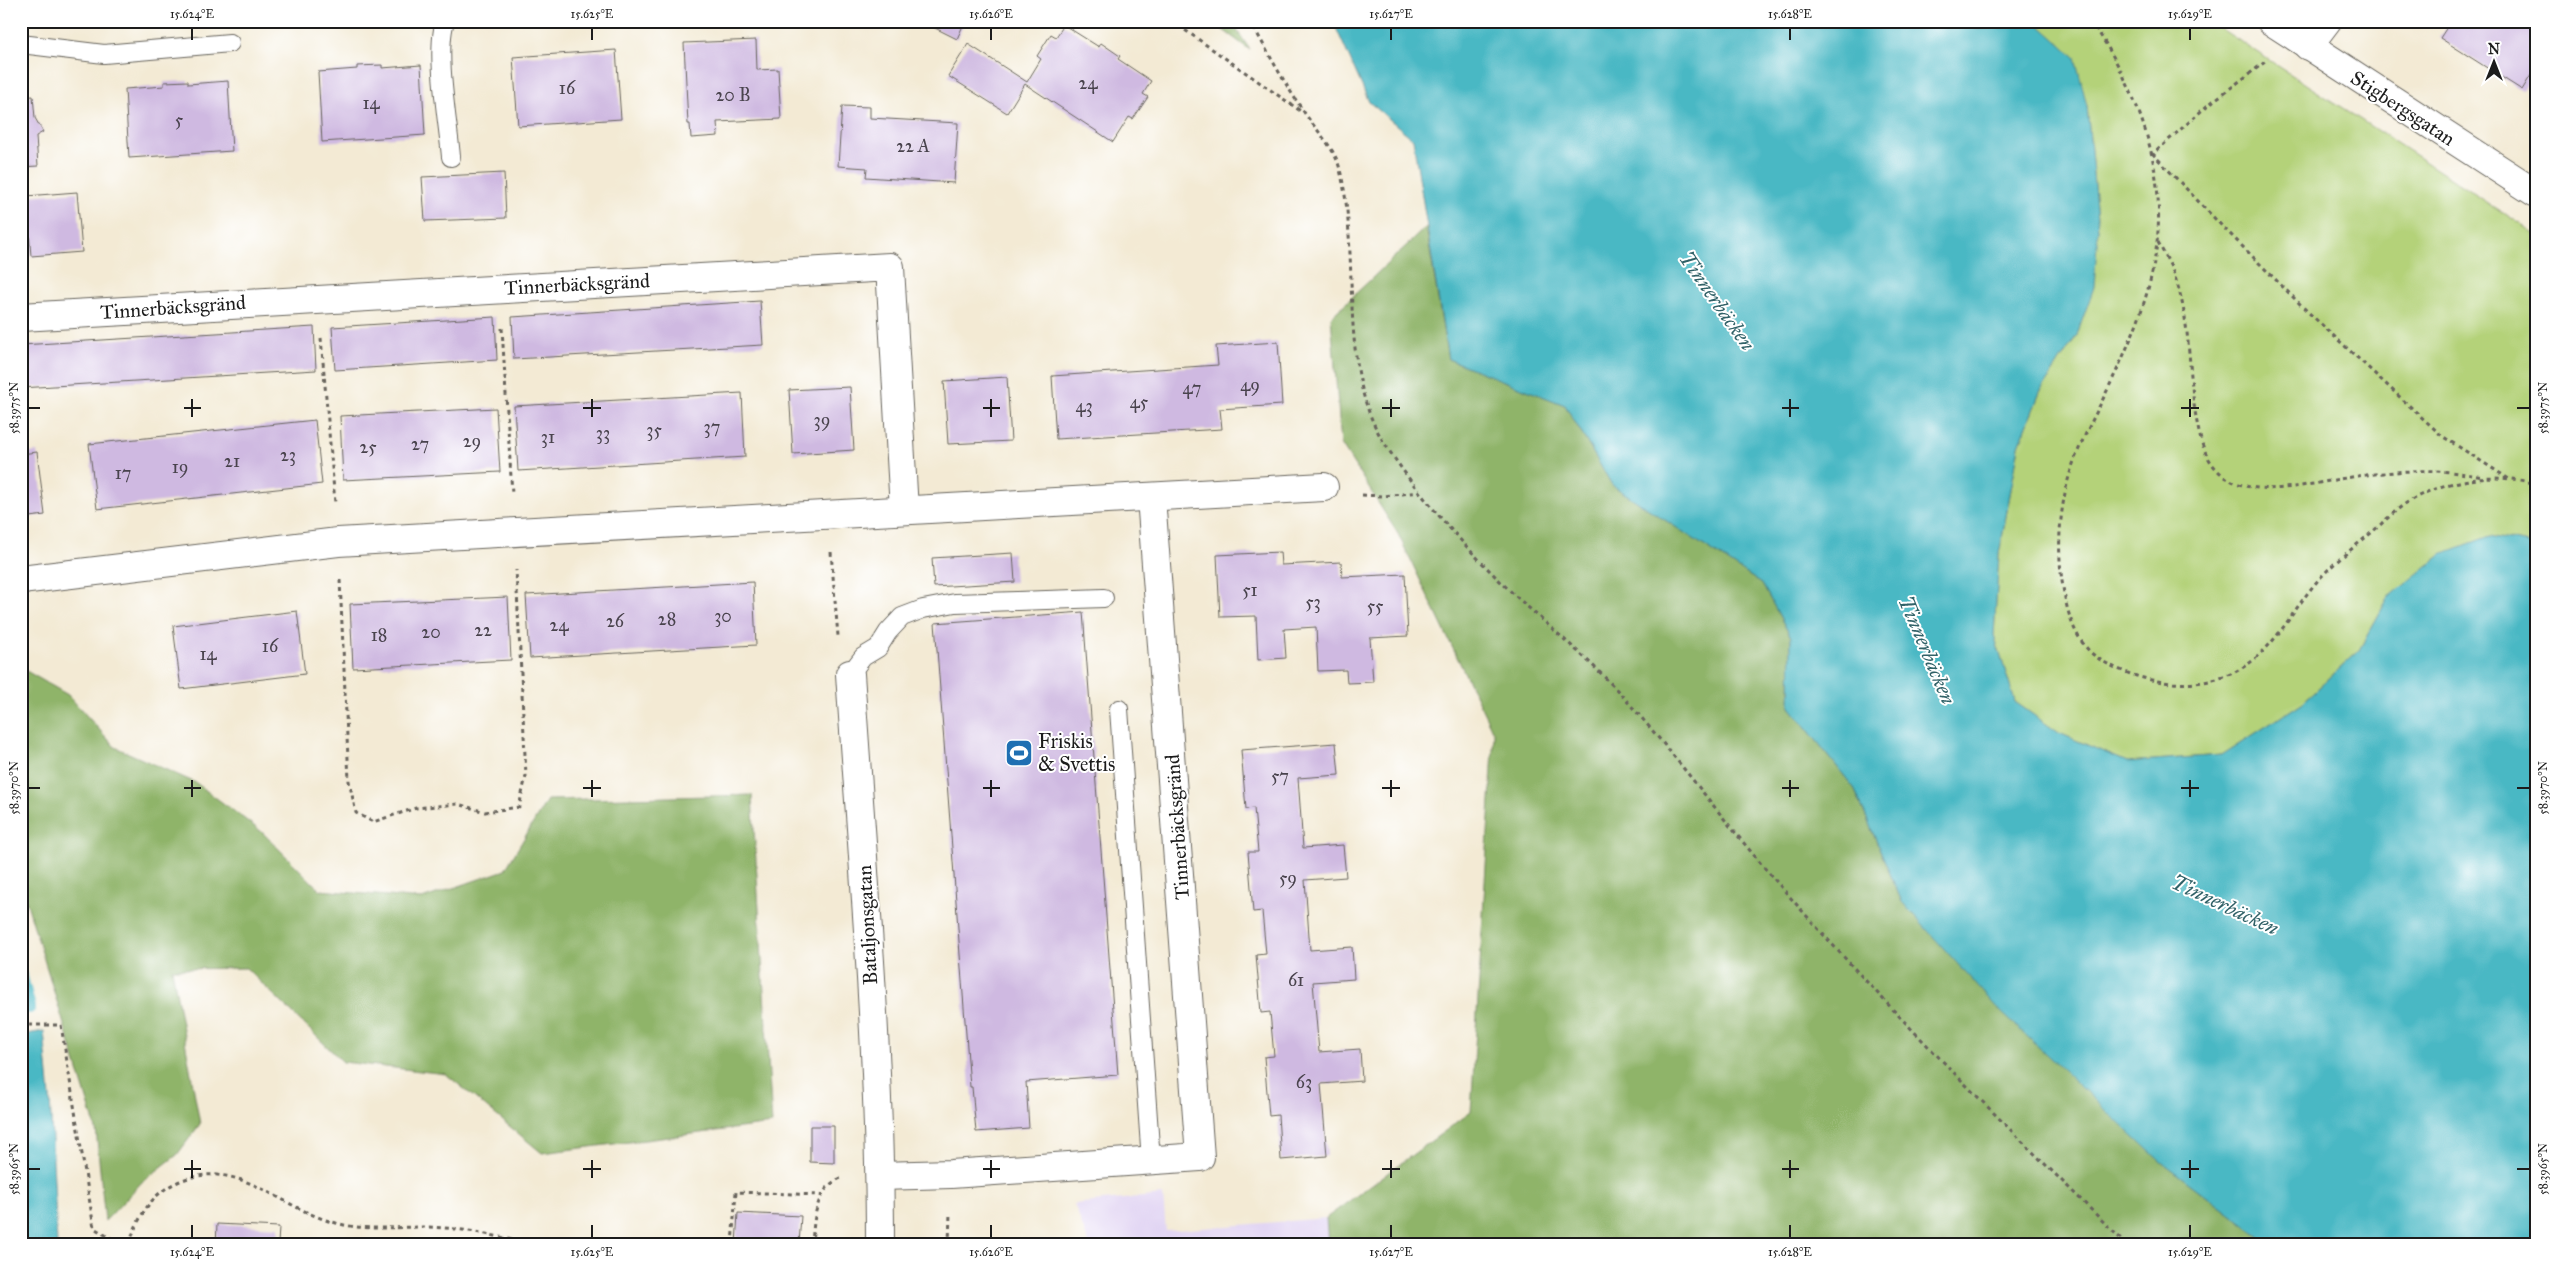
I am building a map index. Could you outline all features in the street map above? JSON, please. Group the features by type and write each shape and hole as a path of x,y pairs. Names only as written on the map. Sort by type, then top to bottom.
{"street":[{"name":"Stigbergsgatan","path":"2271,21 2536,193"},
{"path":"2308,46 2327,21"},
{"name":"Tinnerbäcksgränd","path":"21,317 491,288 890,267 904,510"},
{"path":"21,580 338,542 1324,487"},
{"name":"Tinnerbäcksgränd","path":"1151,497 1168,699 1200,1157 1151,1161"},
{"name":"Bataljonsgatan","path":"850,674 868,934 880,1176 880,1244"},
{"path":"880,1176 1151,1161"}],"lane":[{"path":"445,21 441,34 451,157"},
{"path":"21,44 104,54 230,43"},
{"path":"850,674 863,657 878,648 902,617 923,610 955,603 1104,598"},
{"path":"1118,709 1151,1161"}],"path":[{"path":"1172,21 1305,113"},
{"path":"1250,21 1305,113 1325,138 1338,161 1346,199 1355,344 1367,408 1381,438 1420,492 1496,577 1615,688 1776,881 1921,1041 2126,1244"},
{"path":"2091,21 2115,56 2153,154 2159,202 2157,241 2142,312 2084,437 2068,482 2059,526 2060,573 2067,610 2079,641 2100,660 2153,682 2191,683 2228,676 2256,658 2292,618 2321,578 2412,499 2449,484 2486,478"},
{"path":"2153,154 2208,105 2267,61"},
{"path":"2153,154 2308,312 2442,436 2510,479"},
{"path":"2157,241 2173,272 2182,304 2197,420 2202,441 2218,472 2238,484 2259,488 2290,488 2364,475 2423,470 2450,470 2486,478 2510,479 2536,484"},
{"path":"322,347 338,542 349,781 356,813 373,822 416,808 458,804 484,812 519,807 526,776 502,330"},
{"path":"1324,487 1371,496 1420,492"},
{"path":"827,514 839,647 850,674"},
{"path":"21,1025 61,1025 94,1228 120,1244"},
{"path":"129,1244 137,1224 151,1199 169,1186 192,1176 213,1173 242,1180 271,1192 303,1211 336,1224 383,1229 424,1227 461,1230 528,1244"},
{"path":"732,1244 736,1192 820,1195 812,1244"}],"shaded area":[{"path":"1163,1195 1166,1231 1326,1218 1328,1244 1089,1244 1074,1204"}],"green space":[{"path":"1211,21 1231,21 1250,50"},
{"path":"1933,21 2209,21 2536,234 2536,546 2490,536 2388,598 2358,652 2302,703 2222,755 2127,762 2059,733 2015,702 1994,635 1999,554 2019,446 2040,392 2077,335 2098,230 2087,106 2038,24 1978,29"},
{"path":"1426,227 1448,359 1565,405 1612,485 1762,584 1791,637 1790,707 1854,788 1902,902 2160,1161 2270,1244 1328,1244 1326,1218 1471,1112 1494,734 1398,534 1341,444 1331,317"},
{"path":"21,668 68,695 115,747 196,783 262,832 320,890 422,899 505,870 547,800 752,795 772,1124 542,1153 446,1074 343,1062 246,968 172,969 200,1124 177,1155 142,1182 105,1221 96,1129 21,884"}],"water":[{"name":"Tinnerbäcken","path":"1333,21 1933,21 1978,29 2038,24 2075,57 2087,106 2098,230 2094,287 2077,335 2040,392 2019,446 1999,554 1994,635 2015,702 2059,733 2127,762 2222,755 2302,703 2358,652 2388,598 2444,553 2490,536 2536,546 2536,1244 2270,1244 2160,1161 1999,1010 1902,902 1854,788 1790,707 1791,637 1762,584 1612,485 1565,405 1448,359 1413,139 1369,102"},
{"path":"44,1031 50,1097 57,1244 21,1244 21,1035"}],"building":[{"path":"921,21 965,21 957,39"},
{"path":"2451,21 2536,21 2536,67 2522,90 2440,38"},
{"path":"1064,25 1099,47 1101,43 1120,56 1118,59 1151,81 1143,94 1148,97 1133,119 1129,117 1113,142 1025,84 1007,113 948,76 968,44 1027,82 1041,59 1037,56 1051,34 1056,37"},
{"path":"756,40 757,70 778,69 781,119 717,122 718,136 691,138 690,124 688,124 684,43"},
{"path":"616,50 621,119 518,126 513,57"},
{"path":"382,65 382,68 421,65 425,135 322,142 318,72 357,69 357,66"},
{"path":"188,81 188,84 228,81 232,151 129,158 125,89 164,86 164,82"},
{"path":"33,96 35,118 43,132 36,136 38,166 21,167 21,97"},
{"path":"842,106 870,107 870,118 958,123 954,183 866,177 867,168 838,166"},
{"path":"504,173 506,218 425,221 422,177"},
{"path":"77,192 82,252 31,256 26,196"},
{"path":"760,301 763,345 514,359 512,317"},
{"path":"495,317 497,360 335,370 332,327"},
{"path":"314,327 316,370 21,388 21,345"},
{"path":"1278,342 1282,405 1220,409 1222,429 1056,439 1052,376 1218,365 1216,346"},
{"path":"1007,377 1011,441 948,444 944,381"},
{"path":"850,387 854,450 793,454 789,390"},
{"path":"742,393 745,457 518,471 514,406"},
{"path":"496,408 500,472 343,480 340,416"},
{"path":"315,420 322,484 97,509 89,444"},
{"path":"37,452 45,515 21,518 21,454"},
{"path":"1280,552 1281,565 1341,562 1342,577 1405,574 1408,636 1370,638 1373,682 1347,683 1346,670 1318,671 1316,627 1284,629 1286,658 1258,660 1256,616 1220,617 1217,555"},
{"path":"1013,553 1015,582 934,587 932,558"},
{"path":"753,582 756,645 530,658 526,595"},
{"path":"508,597 511,660 353,668 350,604"},
{"path":"297,611 305,674 181,689 173,626"},
{"name":"Friskis & Svettis","path":"1083,612 1118,1075 1026,1082 1029,1128 976,1132 972,1087 970,1087 935,623"},
{"path":"1336,743 1339,775 1298,778 1303,848 1343,845 1346,877 1305,880 1310,950 1352,947 1354,979 1313,982 1319,1052 1360,1049 1362,1081 1321,1084 1327,1156 1281,1160 1278,1115 1269,1116 1264,1057 1274,1056 1270,1012 1261,1013 1256,955 1266,954 1262,911 1253,912 1248,852 1258,852 1254,808 1246,809 1241,750"},
{"path":"810,1126 834,1126 834,1163 810,1162"},
{"path":"738,1213 801,1216 799,1244 736,1244"},
{"path":"217,1224 279,1227 278,1244 216,1244"}],"waterway":[{"path":"21,977 29,1007"}],"place":[{"name":"Friskis & Svettis","path":"1019,753"}]}
